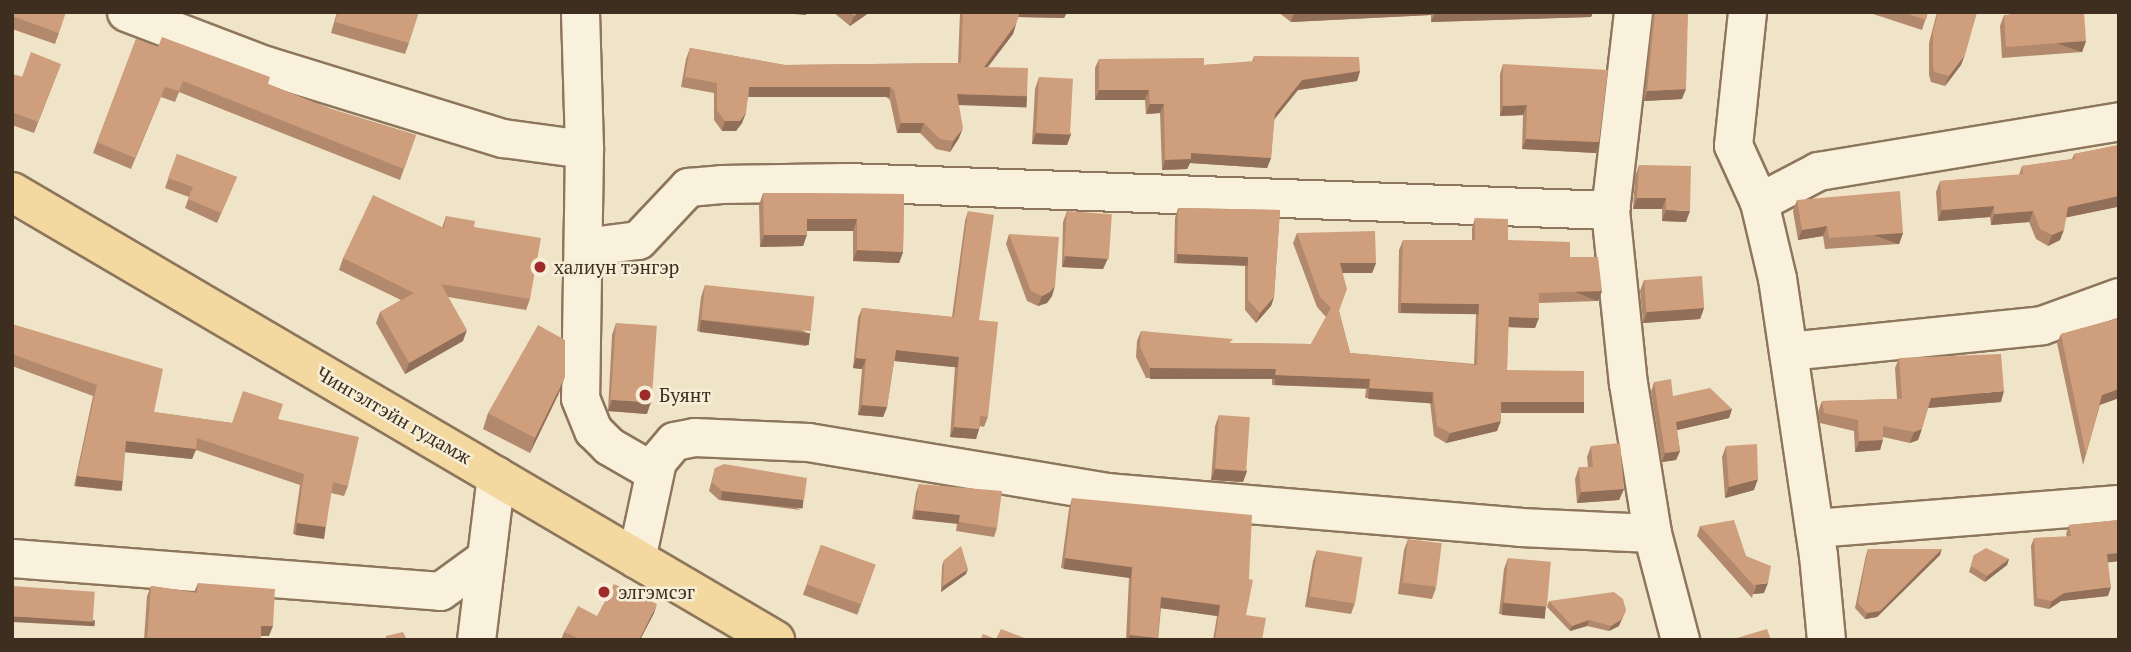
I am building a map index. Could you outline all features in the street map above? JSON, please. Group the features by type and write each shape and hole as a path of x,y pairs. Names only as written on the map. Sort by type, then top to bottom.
{"main road":[{"name":"Чингэлтэйн гудамж","path":"12,192 775,640"}],"street":[{"path":"126,12 265,65 503,138 584,149"},
{"path":"580,12 584,149 580,398 593,430 609,446 654,472"},
{"path":"1633,12 1610,210 1628,383 1652,533 1680,640"},
{"path":"1746,12 1733,145 1759,202 1788,351 1814,528 1826,640"},
{"path":"1759,202 1818,171 2119,121"},
{"path":"583,247 638,240 688,187 721,184 846,182 1610,210"},
{"path":"1788,351 2042,325 2119,297"},
{"path":"636,559 657,461 674,441 694,438 807,442 1106,492 1520,527 1652,533"},
{"path":"476,640 496,475"},
{"path":"1814,528 2119,505"},
{"path":"12,558 440,591 484,559"}],"building":[{"path":"12,12 66,12 59,33 12,16"},
{"path":"338,12 419,12 409,43 335,22"},
{"path":"963,12 1020,12 1016,24 984,67 1028,68 1027,96 957,94 963,128 953,141 940,139 924,123 901,123 894,90 890,87 749,87 746,113 740,121 725,121 717,110 717,83 685,77 690,48 785,65 961,63"},
{"path":"1655,12 1688,12 1686,89 1647,91"},
{"path":"1902,12 1928,12 1926,20"},
{"path":"1938,12 1977,12 1965,55 1949,76 1934,72 1933,33"},
{"path":"2084,12 2086,41 2006,47 2004,15"},
{"path":"162,37 270,77 268,84 331,109 416,135 404,169 183,81 179,91 165,87 135,158 97,142 136,39 158,47"},
{"path":"31,52 61,64 38,122 12,112 12,74 22,77"},
{"path":"1254,56 1359,57 1360,71 1302,80 1275,114 1271,158 1191,153 1191,159 1165,160 1164,104 1150,104 1149,90 1099,90 1099,59 1204,58 1204,65 1254,61"},
{"path":"1503,64 1608,70 1599,142 1526,139 1527,105 1503,106"},
{"path":"1039,77 1073,79 1070,135 1036,133"},
{"path":"2119,145 2119,196 2068,207 2064,230 2052,235 2040,229 2033,211 1994,214 1994,206 1942,210 1940,181 2023,174 2022,166 2075,159 2074,154"},
{"path":"177,154 237,177 221,213 188,199 193,187 168,178"},
{"path":"1639,165 1691,166 1690,211 1666,210 1666,198 1637,198"},
{"path":"1900,191 1903,233 1829,238 1827,226 1802,230 1797,200"},
{"path":"763,193 904,194 903,252 857,250 857,219 807,219 807,235 764,235"},
{"path":"373,195 444,228 446,216 475,221 474,227 541,238 530,299 441,284 467,330 409,363 380,312 414,293 343,258"},
{"path":"1178,208 1280,210 1274,297 1260,313 1248,300 1248,257 1177,254"},
{"path":"968,211 994,215 979,320 998,322 988,417 980,416 979,429 954,427 959,357 896,350 887,407 862,405 866,359 856,358 862,308 954,317"},
{"path":"1067,211 1112,214 1109,259 1064,256"},
{"path":"1475,218 1508,219 1508,240 1570,242 1570,257 1598,257 1602,291 1539,293 1539,318 1509,317 1507,370 1584,371 1584,402 1501,402 1501,421 1450,433 1437,426 1433,392 1369,388 1370,379 1275,375 1276,369 1150,368 1140,347 1141,331 1233,339 1229,343 1311,344 1331,308 1320,297 1297,233 1375,231 1376,263 1340,263 1347,289 1339,311 1350,353 1477,365 1479,304 1401,303 1403,240 1475,240"},
{"path":"1009,234 1059,237 1055,286 1050,292 1042,296 1031,291"},
{"path":"1702,276 1704,308 1646,312 1644,280"},
{"path":"705,285 814,296 811,331 701,320"},
{"path":"2119,318 2119,389 2102,395 2086,455 2061,334"},
{"path":"616,323 657,326 652,403 611,400"},
{"path":"12,324 163,369 154,412 232,423 243,391 283,404 278,419 359,437 348,486 333,482 326,527 297,523 304,474 197,438 196,449 126,441 123,481 77,476 97,385 12,354"},
{"path":"538,325 565,340 565,377 535,438 488,413"},
{"path":"2001,354 2004,391 1931,398 1922,429 1914,432 1883,426 1883,440 1859,441 1858,420 1824,413 1822,401 1902,399 1899,358"},
{"path":"1671,379 1673,396 1710,388 1732,409 1676,422 1680,451 1665,453 1654,382"},
{"path":"1219,415 1250,417 1246,471 1215,469"},
{"path":"1620,443 1624,489 1581,492 1579,467 1593,467 1591,446"},
{"path":"1757,444 1758,479 1729,487 1726,446"},
{"path":"724,464 807,478 804,500 722,491 712,482 715,468"},
{"path":"919,484 1002,491 997,528 959,522 960,515 915,510"},
{"path":"1072,498 1252,515 1249,579 1253,580 1246,615 1266,618 1262,640 1215,640 1220,605 1161,597 1158,638 1130,635 1132,567 1065,558"},
{"path":"1734,520 1746,556 1771,566 1768,583 1755,585 1756,588 1700,526"},
{"path":"2119,520 2119,553 2107,554 2111,587 2064,593 2052,601 2037,598 2034,538 2071,536 2069,525"},
{"path":"1408,539 1442,543 1436,587 1403,583"},
{"path":"821,545 876,565 861,604 807,584"},
{"path":"961,546 968,569 943,586 944,560"},
{"path":"1986,548 2009,559 1987,576 1971,566 1974,555"},
{"path":"1868,549 1942,549 1880,611 1867,613 1858,603"},
{"path":"1317,550 1362,557 1355,604 1310,596"},
{"path":"1508,558 1551,562 1547,607 1504,603"},
{"path":"198,583 275,589 273,626 261,626 261,640 147,640 151,586 197,593"},
{"path":"614,584 657,604 639,640 582,640 564,632 578,606 597,616"},
{"path":"12,586 95,592 93,622 12,616"},
{"path":"1614,592 1623,599 1626,610 1621,620 1611,626 1589,620 1572,626 1549,601"},
{"path":"1001,629 1027,639 980,640 983,634 996,639"},
{"path":"1767,629 1771,640 1730,640"},
{"path":"403,632 407,640 385,640 386,636"}],"place":[{"name":"халиун тэнгэр","path":"540,267"},
{"name":"Буянт","path":"645,395"},
{"name":"элгэмсэг","path":"604,592"}]}
